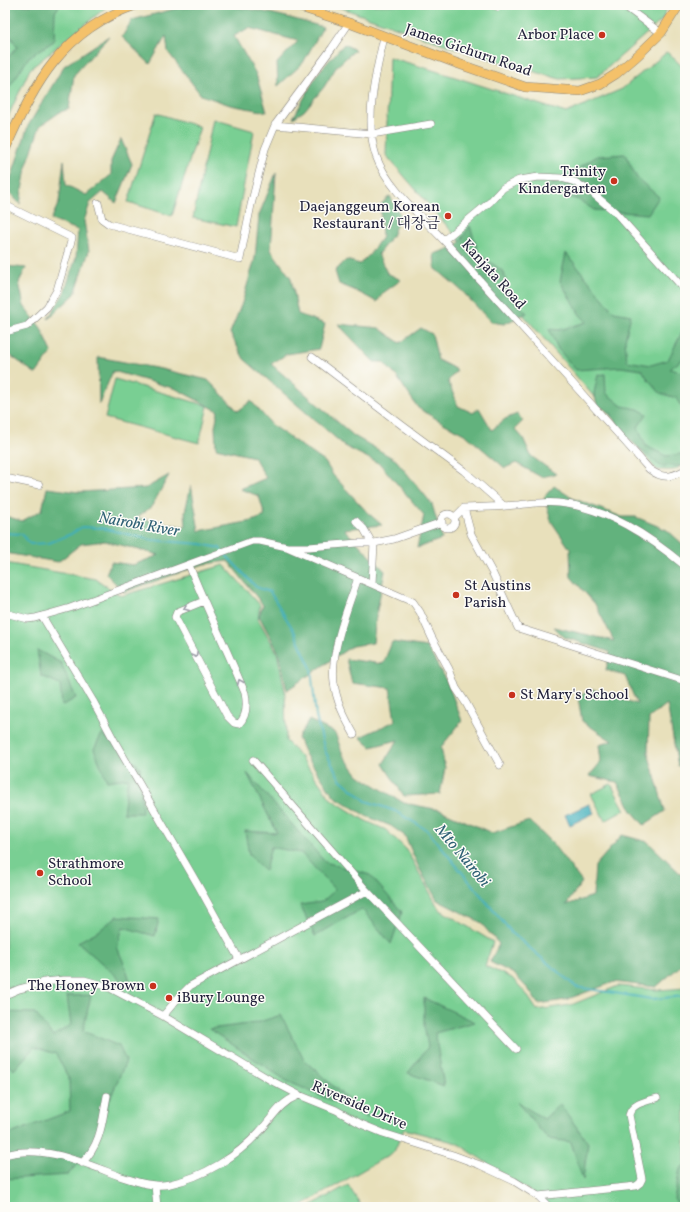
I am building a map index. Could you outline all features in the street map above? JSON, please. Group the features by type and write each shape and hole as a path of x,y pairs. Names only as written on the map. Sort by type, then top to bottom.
{"main road":[{"path":"5,150 31,94 58,55 82,34 102,20 136,5"},
{"name":"James Gichuru Road","path":"294,5 349,23 525,87 580,91 600,84 616,74 661,32 679,6"}],"street":[{"path":"623,5 661,32"},
{"path":"98,203 102,219 109,224 240,259 250,205 265,149 275,125 349,23"},
{"name":"Kanjata Road","path":"384,37 377,69 372,106 372,134 376,155 384,175 649,469 658,476 669,476 685,470"},
{"path":"275,125 372,134 431,124"},
{"path":"444,240 490,202 503,188 519,180 539,177 561,178 575,182 591,192 615,212 685,290"},
{"path":"5,206 72,238 56,290 47,307 27,326 5,332"},
{"path":"312,357 464,471 504,506"},
{"path":"5,478 39,485"},
{"path":"442,522 445,527 451,527 455,523 455,517 464,508 557,502 584,507 605,514 663,548 685,566"},
{"path":"464,508 471,534 493,574 518,628 685,681"},
{"path":"442,522 442,519 446,514 453,515 455,517"},
{"path":"356,521 364,529 373,543 372,584"},
{"path":"287,547 373,543 399,538 442,522"},
{"path":"5,613 28,619 70,608 129,585 189,565 252,541 260,541 287,547 405,597 413,602 449,669 456,688 466,703 500,765"},
{"path":"189,565 204,601 227,648 245,693 245,718 239,724 234,723 227,716 175,617 177,612 204,601"},
{"path":"354,734 341,710 337,697 334,682 334,665 336,647 358,578"},
{"path":"42,616 93,701 115,742 206,898 239,959"},
{"path":"253,760 367,891 516,1049"},
{"path":"164,1016 178,998 190,986 367,891"},
{"name":"Riverside Drive","path":"5,995 19,989 44,982 64,980 84,980 106,986 164,1016 299,1096 336,1110 361,1124 383,1133 480,1165 514,1181 538,1196 549,1207"},
{"path":"82,1163 93,1149 100,1136 107,1096"},
{"path":"5,1155 22,1152 52,1154 133,1180 155,1185 169,1184 201,1174 217,1165 259,1132 278,1108 289,1099 299,1096"},
{"path":"538,1196 636,1186 640,1183 642,1180 629,1114 630,1110 634,1106 657,1098"},
{"path":"155,1185 157,1207"}],"green space":[{"path":"5,5 109,5 30,69 5,123"},
{"path":"5,5 60,5 55,12 54,41 29,57 5,94 5,61 17,47 5,27"},
{"path":"205,5 220,5 250,9 323,27 303,63 278,86 277,63 298,41 249,28 234,36 256,74 267,112 230,105 201,95 168,52 166,36 150,64 122,37 132,20 174,9"},
{"path":"333,5 668,5 662,20 597,77 560,79 469,53"},
{"path":"109,36 74,75 69,109 60,112 40,126 26,168 20,204 7,190 28,126 64,66"},
{"path":"344,44 355,50 337,66 324,87 304,111 293,118 318,73"},
{"path":"667,52 685,69 685,464 674,470 657,470 386,155 389,57 566,113 622,89"},
{"path":"156,113 200,127 172,216 128,202"},
{"path":"213,119 254,131 236,227 193,218"},
{"path":"121,139 132,164 116,203 103,192 90,203 84,221 89,251 75,294 48,319 64,293 76,258 78,230 51,220 59,202 64,160 66,185 86,195 111,175 111,161"},
{"path":"625,154 637,178 659,197 648,214 594,210 579,200 544,190 597,156"},
{"path":"276,173 271,250 291,278 298,314 325,324 319,349 287,354 271,364 354,436 396,460 432,504 442,539 417,548 424,515 380,464 346,447 244,359 230,333 242,303 255,258 259,215"},
{"path":"390,196 400,215 392,236 378,254 387,273 401,280 383,293 377,302 339,284 335,271 346,260 360,264 370,254 382,237 380,205"},
{"path":"470,226 479,254 504,272 509,296 527,313 504,324 491,322 462,291 435,268 434,254 457,246"},
{"path":"566,253 614,312 631,315 625,340 627,361 651,365 668,360 685,326 685,357 670,369 685,373 685,413 676,398 660,393 642,370 621,367 576,370 558,349 549,329 559,330 587,322 580,315 560,281"},
{"path":"5,266 26,268 19,282 24,306 41,328 52,352 36,374 7,353 5,356"},
{"path":"338,324 379,328 400,343 421,328 432,334 438,360 457,370 448,381 458,406 473,413 479,408 492,430 505,419 517,414 523,421 515,429 523,438 531,456 556,474 541,477 516,463 505,468 466,435 418,408 397,377 383,362 374,362"},
{"path":"98,357 208,380 238,411 251,401 273,426 325,462 333,475 368,513 382,525 344,529 385,571 377,610 373,643 352,646 287,690 278,651 259,616 263,605 228,561 204,564 124,592 106,574 111,562 133,565 159,555 105,541 81,544 58,562 5,553 5,516 22,521 42,510 47,488 79,492 146,488 169,475 152,506 137,518 186,527 185,512 191,485 199,531 252,521 265,516 259,496 240,489 266,478 254,457 216,448 215,427 218,411 176,389 113,371 99,404"},
{"path":"605,374 606,393 622,406 638,409 647,414 638,427 646,446 666,456 680,454 685,455 685,464 682,466 660,466 625,436 611,413 597,405 594,393 598,375"},
{"path":"115,379 208,406 199,443 105,418"},
{"path":"554,486 572,498 622,517 636,517 667,530 685,546 685,768 678,766 667,704 649,718 648,753 665,811 644,825 632,811 617,782 589,776 601,762 599,745 612,741 582,721 578,697 592,689 637,704 625,676 606,670 610,652 564,637 554,627 614,641 595,604 571,577 570,549 551,521 544,497"},
{"path":"5,563 96,579 121,596 224,565 260,605 258,619 277,652 285,691 286,741 300,756 331,799 364,820 386,830 406,849 439,909 493,942 485,966 512,978 525,992 537,1010 571,1005 618,986 657,990 685,988 685,1207 553,1207 457,1143 404,1129 394,1152 299,1207 5,1207"},
{"path":"392,642 427,647 448,684 462,721 441,747 445,768 440,794 404,796 383,764 398,740 371,747 360,737 395,721 390,688 352,683 346,659 383,664"},
{"path":"37,650 61,663 76,698 62,706 60,684 41,676"},
{"path":"309,720 335,733 343,755 358,775 404,803 440,810 492,833 529,821 552,843 582,882 566,905 593,896 595,866 622,835 648,842 685,878 685,962 656,987 614,982 565,1000 538,1004 529,990 514,974 490,962 499,944 480,922 437,900 419,868 405,836 391,826 366,816 334,796 305,754 298,738"},
{"path":"102,734 140,767 142,813 123,813 128,778 107,781 94,749"},
{"path":"247,773 325,862 370,875 402,912 391,944 362,909 315,936 300,905 322,902 335,890 301,853 271,847 265,871 249,855 245,831 277,833"},
{"path":"611,784 625,810 605,821 591,794"},
{"path":"117,916 159,919 155,936 123,927 117,947 126,968 133,991 78,942 100,930"},
{"path":"91,995 83,1031 119,1046 126,1061 94,1143 68,1175 5,1179 5,1136 70,1111 69,1079 56,1054 34,1047 14,1070 5,1062 5,1012 35,1013 53,1036 71,1025 67,996"},
{"path":"424,998 475,1022 435,1033 444,1086 408,1073 428,1047 424,1026"},
{"path":"281,1015 304,1060 368,1117 287,1081 209,1029 256,1023"},
{"path":"517,1102 544,1119 560,1104 588,1143 583,1180 571,1142 548,1139"},
{"path":"685,1164 685,1207 681,1207 674,1199 680,1169"},
{"path":"348,1185 362,1207 308,1207"}],"water":[{"path":"589,804 594,813 570,825 565,815"}],"waterway":[{"name":"Nairobi River","path":"5,533 22,534 30,544 49,543 71,534 82,527 102,528 152,540 201,544 220,548 221,550"},
{"name":"Mto Nairobi","path":"224,553 256,587 270,592 294,631 311,668 316,716 325,751 340,779 366,801 395,811 427,830 512,933 576,987 652,999 685,996"}],"place":[{"name":"Arbor Place","path":"602,35"},
{"name":"Trinity Kindergarten","path":"614,181"},
{"name":"Daejanggeum Korean Restaurant / 대장금","path":"448,216"},
{"name":"St Austins Parish","path":"456,595"},
{"name":"St Mary's School","path":"512,695"},
{"name":"Strathmore School","path":"40,873"},
{"name":"The Honey Brown","path":"153,986"},
{"name":"iBury Lounge","path":"169,998"}]}
